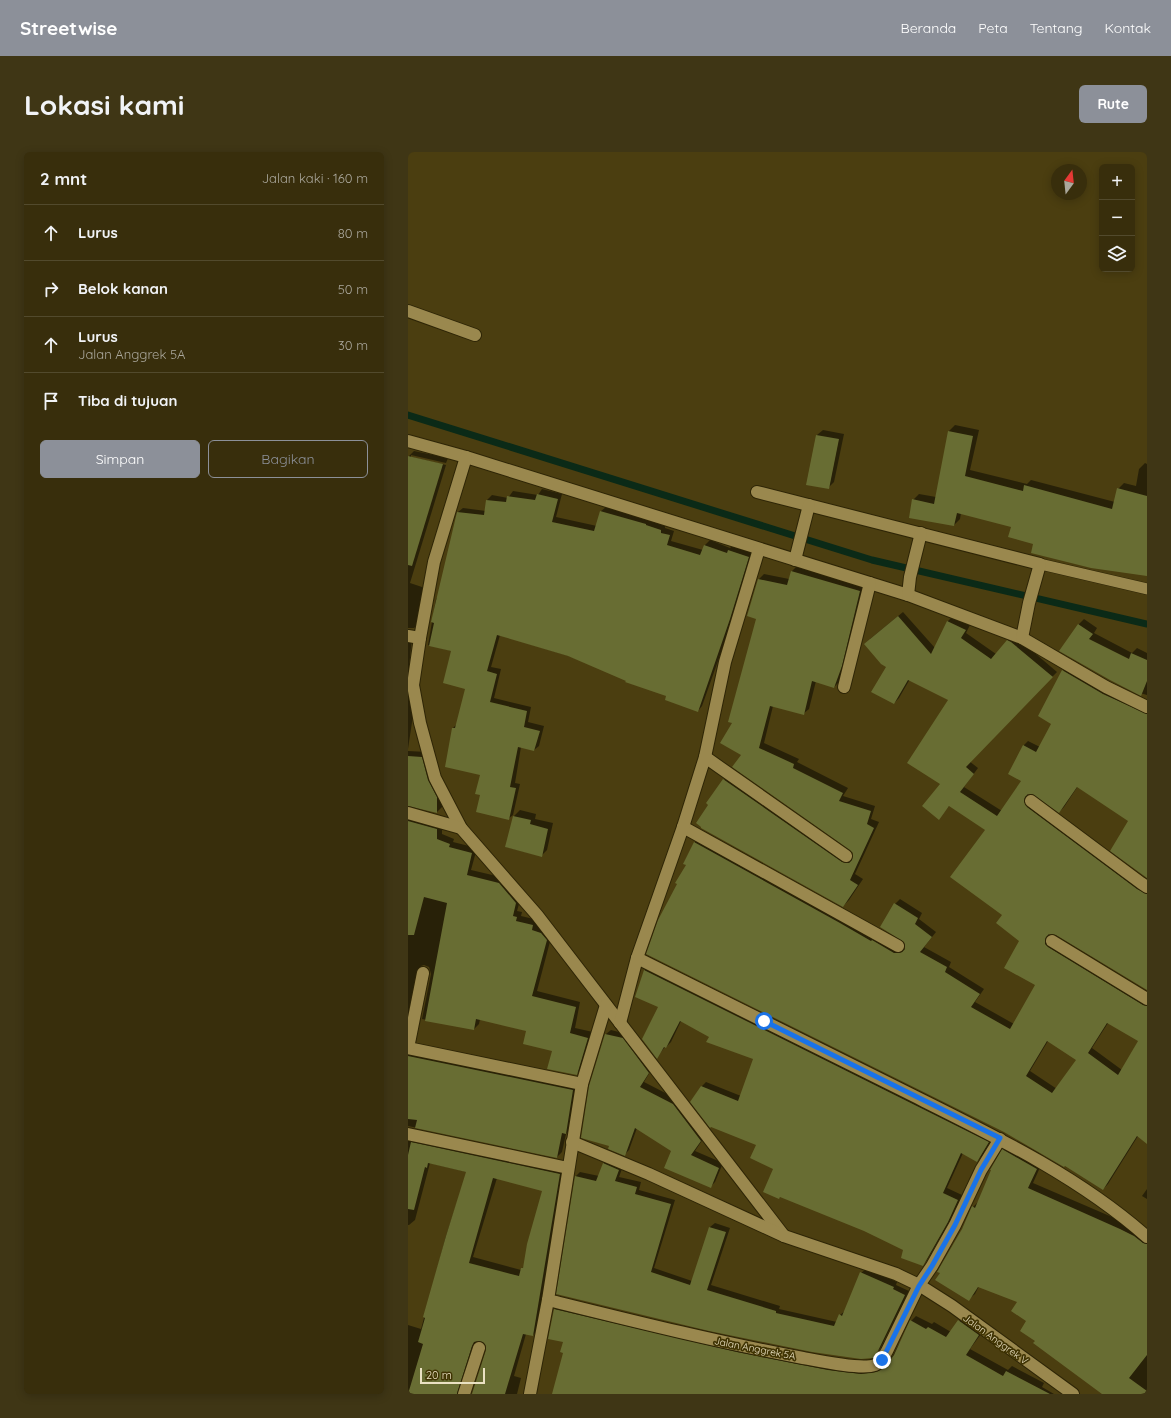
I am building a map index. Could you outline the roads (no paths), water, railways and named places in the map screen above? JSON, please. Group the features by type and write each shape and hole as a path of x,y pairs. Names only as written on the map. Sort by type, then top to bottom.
{"street":[{"path":"408,311 475,335"},
{"path":"408,441 466,457 908,595 1022,638 1106,687 1147,707"},
{"path":"466,457 434,562 414,637 413,685 420,723 435,778 461,828 538,915 784,1236"},
{"path":"757,492 1040,564 1029,603 1022,638"},
{"path":"795,560 809,505"},
{"path":"908,595 910,577 920,533"},
{"path":"620,1023 637,958 683,827 705,757 725,662 759,549"},
{"path":"844,686 870,583"},
{"path":"705,757 846,856"},
{"path":"1031,801 1147,886"},
{"path":"408,813 461,828"},
{"path":"683,827 898,946"},
{"path":"1052,941 1147,999"},
{"path":"637,958 1000,1138 1072,1182 1127,1219 1147,1237"},
{"path":"423,973 408,1048 582,1084"},
{"path":"530,1394 548,1300 582,1084 606,1005"},
{"path":"408,1134 568,1168"},
{"name":"Jalan Anggrek 5A","path":"548,1300 741,1347 830,1363 864,1366 876,1365 882,1360 919,1286 955,1225 981,1170 1000,1138"},
{"name":"Jalan Anggrek V","path":"572,1142 649,1174 784,1236 896,1274 952,1306 1073,1394"},
{"path":"464,1394 479,1348"}],"lane":[{"path":"1040,564 1147,589"}],"waterway":[{"path":"408,415 872,560 1147,624"}]}
